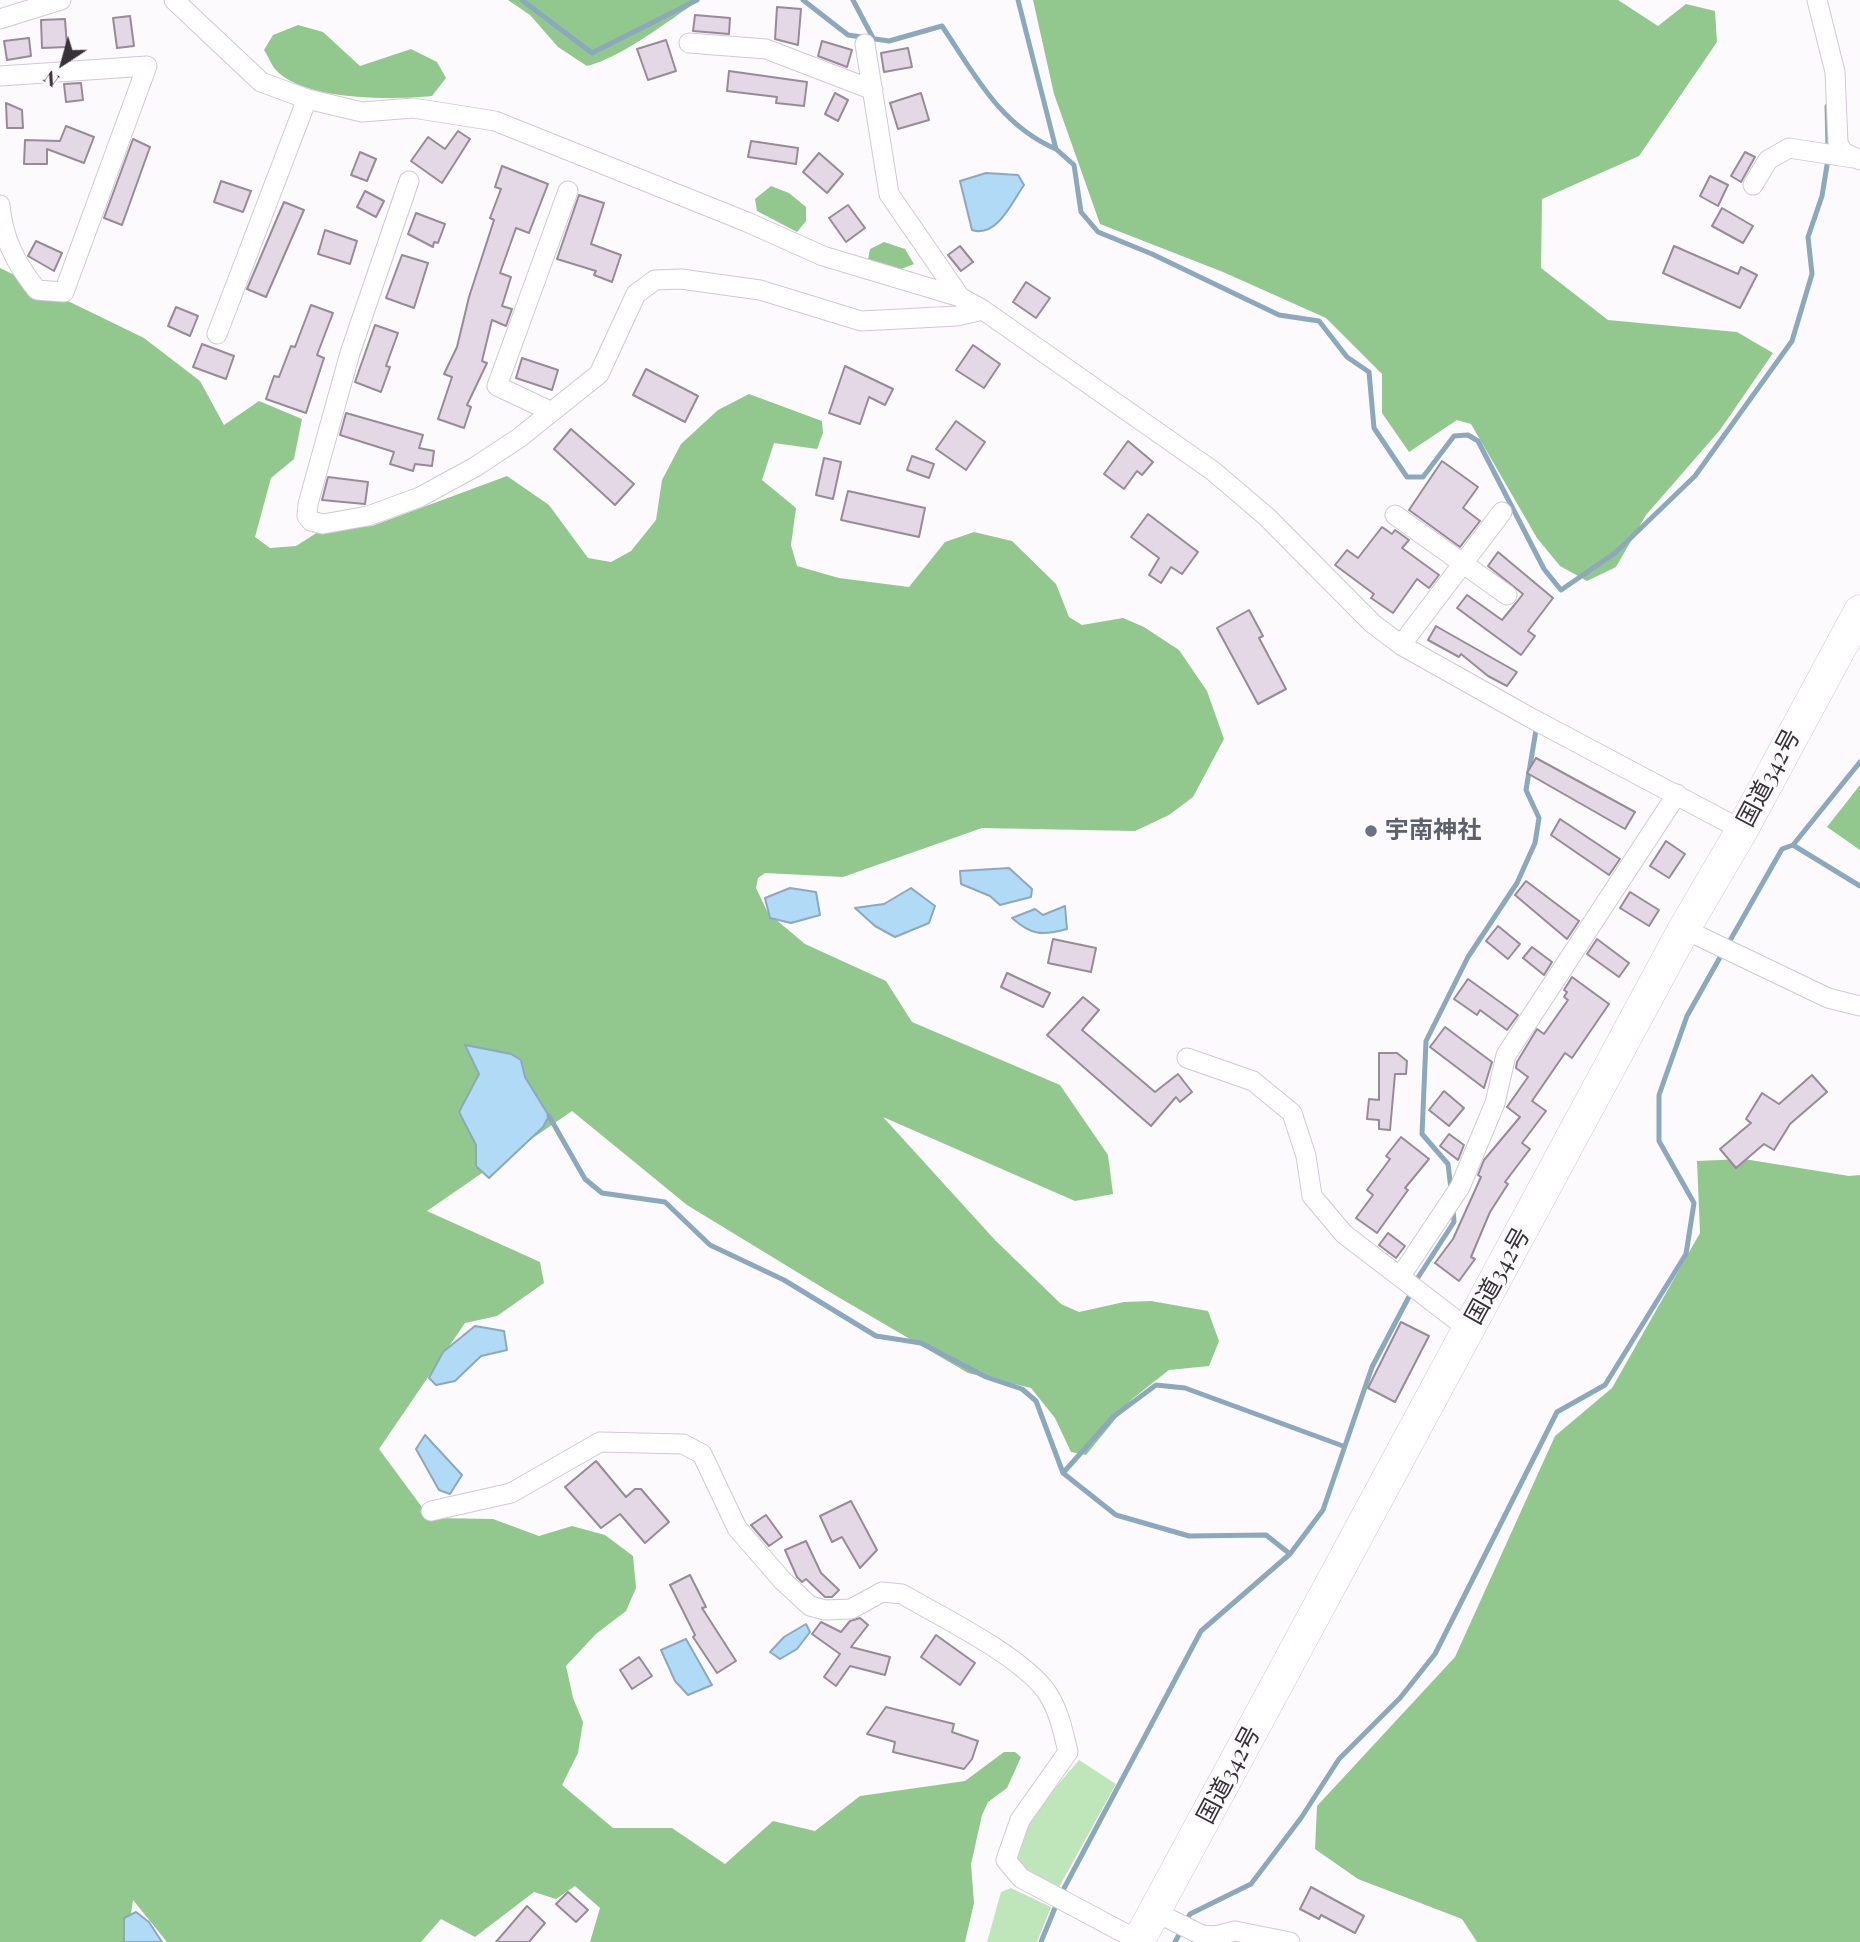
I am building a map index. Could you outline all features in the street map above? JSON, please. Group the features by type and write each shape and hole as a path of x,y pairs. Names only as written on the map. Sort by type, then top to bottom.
{"highway":[{"name":"国道342号","path":"1138,1941 1684,929 1742,830 1860,611"}],"street":[{"path":"0,19 61,0"},
{"path":"174,0 261,82 307,99 362,112 413,108 495,121 747,222 822,256 960,297 983,310 1213,471 1267,517 1372,623 1401,645 1531,719 1742,830"},
{"path":"1816,0 1835,72 1838,143 1856,159"},
{"path":"689,43 766,49 873,90"},
{"path":"864,44 889,194 960,297"},
{"path":"0,76 147,66 64,292 37,290 15,263 2,224 0,205"},
{"path":"217,334 307,99"},
{"path":"1753,185 1768,159 1789,149 1856,159"},
{"path":"409,181 350,353 307,516 311,521 323,524 368,516 420,497 475,467 519,438 550,411 589,385 599,374 636,294 655,280 681,279 760,290 861,321 957,316 983,310"},
{"path":"550,411 497,386 568,191"},
{"path":"1401,645 1502,512"},
{"path":"1395,514 1507,595"},
{"path":"1400,1277 1460,1187 1495,1102 1506,1055 1677,794"},
{"path":"1684,929 1817,994 1860,1006"},
{"path":"1187,1058 1253,1081 1292,1113 1306,1156 1312,1196 1344,1234 1468,1329"},
{"path":"431,1511 511,1493 537,1475 600,1442 683,1444 702,1454 737,1528 782,1580 810,1606 851,1609 882,1592 902,1594 1018,1664 1045,1691 1060,1718 1068,1752 1020,1820 1006,1860 1021,1878 1138,1941"},
{"path":"1155,1912 1214,1939 1235,1931 1290,1942"}],"green space":[{"path":"508,0 700,0 630,47 587,66 558,47 530,15"},
{"path":"1033,0 1618,0 1658,26 1686,4 1715,11 1717,42 1639,156 1542,199 1541,268 1608,320 1737,332 1773,353 1720,430 1646,515 1616,567 1587,581 1560,566 1537,538 1471,424 1457,420 1409,452 1382,413 1382,374 1326,318 1223,272 1100,224 1054,94"},
{"path":"298,25 323,32 360,66 411,49 437,62 446,78 432,96 373,98 327,93 306,87 288,80 275,69 264,50 273,35"},
{"path":"771,186 789,193 806,207 806,221 797,232 757,211 755,199"},
{"path":"884,242 905,249 914,264 896,271 868,259 870,249"},
{"path":"0,268 144,338 200,381 224,425 259,401 302,419 294,459 271,478 255,537 270,548 296,546 318,532 372,526 507,476 549,505 588,558 611,562 631,551 656,520 662,480 681,444 718,410 749,394 822,421 823,433 817,449 774,443 762,480 796,508 791,545 797,566 839,578 909,587 945,542 974,532 1012,541 1056,584 1069,617 1082,625 1123,618 1144,627 1179,650 1207,691 1224,739 1193,797 1169,815 1135,831 982,828 843,877 765,873 758,878 756,888 768,913 805,944 886,981 912,1022 1060,1085 1108,1155 1113,1194 1075,1201 883,1117 995,1240 1061,1304 1079,1312 1124,1302 1151,1301 1208,1311 1219,1341 1209,1366 1169,1370 1131,1400 1086,1455 1071,1452 1055,1418 1031,1388 968,1373 833,1294 687,1205 572,1111 427,1211 540,1262 544,1283 497,1316 465,1323 379,1449 430,1518 493,1519 539,1536 572,1526 605,1535 633,1556 636,1588 626,1611 596,1634 566,1666 573,1698 583,1722 578,1753 562,1785 613,1828 672,1828 725,1864 773,1821 815,1831 860,1796 965,1781 1004,1752 1015,1752 1021,1757 1007,1788 988,1802 982,1815 971,1864 974,1903 965,1942 590,1942 600,1908 575,1886 556,1899 534,1892 475,1937 441,1919 421,1942 167,1942 133,1900 127,1942 0,1942"},
{"path":"1860,785 1860,850 1827,827"},
{"path":"1744,1159 1849,1176 1860,1175 1860,1942 1477,1942 1462,1919 1358,1879 1315,1849 1317,1806 1455,1657 1555,1436 1612,1388 1700,1233 1697,1161"},
{"path":"1079,1760 1116,1784 1059,1887 1036,1882 1014,1858 1024,1824"},
{"path":"1011,1888 1051,1907 1037,1942 987,1942 1001,1892"}],"water":[{"path":"986,173 1018,175 1024,185 996,224 981,231 972,230 960,181"},
{"path":"1009,868 1032,889 1031,897 1000,905 990,896 961,884 960,871"},
{"path":"790,888 816,892 820,915 791,923 770,918 765,898"},
{"path":"911,888 935,906 929,923 895,937 875,926 855,908 884,904"},
{"path":"1065,906 1067,929 1044,933 1031,931 1012,918 1035,909 1043,915"},
{"path":"465,1045 511,1054 521,1060 525,1077 549,1116 543,1127 489,1178 476,1166 476,1145 459,1112 479,1074"},
{"path":"475,1326 504,1331 507,1350 481,1356 455,1381 436,1385 429,1378 443,1352"},
{"path":"425,1435 462,1475 450,1494 439,1490 416,1449"},
{"path":"806,1624 810,1632 797,1649 780,1659 770,1652 784,1637"},
{"path":"686,1639 712,1685 688,1695 675,1681 661,1650"},
{"path":"136,1912 149,1922 162,1942 124,1942 124,1918"}],"building":[{"path":"777,7 801,9 798,45 775,39"},
{"path":"695,15 730,18 729,34 693,31"},
{"path":"130,16 134,46 117,48 113,18"},
{"path":"65,19 67,47 42,48 41,20"},
{"path":"29,38 31,56 7,60 4,41"},
{"path":"666,40 676,71 648,80 637,49"},
{"path":"822,41 852,50 847,67 818,56"},
{"path":"908,48 912,67 884,72 881,53"},
{"path":"729,71 807,82 804,106 776,103 777,97 727,91"},
{"path":"81,83 83,100 66,102 64,84"},
{"path":"835,93 848,100 838,121 825,114"},
{"path":"921,93 929,120 898,129 890,103"},
{"path":"6,103 22,110 23,128 7,128"},
{"path":"66,126 94,137 84,163 47,149 47,164 24,164 25,140 60,141"},
{"path":"458,131 470,139 442,183 411,161 428,137 445,149"},
{"path":"133,139 150,147 122,225 104,218"},
{"path":"751,141 798,148 796,164 748,157"},
{"path":"360,152 376,159 367,181 351,175"},
{"path":"1745,152 1755,157 1741,182 1731,176"},
{"path":"819,153 843,174 827,193 803,172"},
{"path":"502,166 548,184 529,233 516,228 500,273 511,277 502,306 512,309 506,326 492,320 482,361 487,363 467,405 471,407 464,428 438,419 452,377 444,374 457,347 469,297 494,220 490,218 501,189 495,187"},
{"path":"1710,176 1728,185 1718,206 1700,196"},
{"path":"221,181 251,191 243,212 214,202"},
{"path":"365,191 384,201 376,217 357,207"},
{"path":"579,195 604,203 591,244 621,255 612,282 594,275 596,271 557,259"},
{"path":"284,202 304,210 266,297 247,289"},
{"path":"848,205 865,228 846,242 829,218"},
{"path":"1722,208 1753,226 1743,243 1712,226"},
{"path":"416,213 445,224 438,243 434,242 433,247 408,234"},
{"path":"325,230 357,241 350,264 318,254"},
{"path":"36,241 62,253 54,271 28,256"},
{"path":"960,246 973,262 961,271 948,255"},
{"path":"1674,246 1738,274 1741,267 1757,275 1740,308 1663,273"},
{"path":"402,255 428,263 414,308 386,298"},
{"path":"1026,282 1050,298 1036,318 1013,302"},
{"path":"311,305 333,313 317,355 324,358 306,413 266,399 274,376 279,377 291,346 295,347"},
{"path":"176,307 198,316 190,336 168,326"},
{"path":"375,325 398,333 386,366 390,367 381,392 355,382"},
{"path":"202,344 234,356 226,379 193,367"},
{"path":"973,345 1000,364 984,388 956,370"},
{"path":"522,358 558,370 552,390 516,378"},
{"path":"845,366 893,389 885,405 869,397 860,424 829,413"},
{"path":"646,369 698,396 685,422 633,395"},
{"path":"346,413 423,435 419,448 434,451 432,466 415,464 413,471 390,464 394,452 340,435"},
{"path":"956,421 985,442 966,470 936,449"},
{"path":"571,429 634,484 615,505 554,449"},
{"path":"1128,441 1153,462 1142,475 1137,471 1124,489 1104,474"},
{"path":"912,456 934,464 929,478 907,470"},
{"path":"824,458 841,462 833,499 816,495"},
{"path":"1442,461 1478,487 1463,508 1480,521 1460,547 1409,510"},
{"path":"328,477 368,482 365,504 322,500"},
{"path":"848,491 925,508 919,537 841,520"},
{"path":"1148,514 1198,552 1182,574 1171,567 1161,583 1149,575 1159,558 1131,537"},
{"path":"1382,527 1392,534 1395,530 1409,540 1402,548 1439,575 1429,588 1417,579 1393,613 1371,598 1374,594 1335,565 1347,550 1358,558"},
{"path":"1498,552 1553,598 1528,631 1535,636 1521,655 1457,608 1467,595 1502,620 1523,594 1488,566"},
{"path":"1249,610 1263,636 1259,638 1286,689 1258,704 1217,628"},
{"path":"1436,626 1517,672 1507,686 1488,676 1461,654 1459,657 1428,640"},
{"path":"1536,758 1635,812 1625,829 1527,773"},
{"path":"1560,819 1620,859 1609,875 1551,835"},
{"path":"1666,841 1685,854 1669,878 1650,866"},
{"path":"1526,881 1579,921 1567,939 1515,895"},
{"path":"1630,892 1659,910 1649,926 1620,908"},
{"path":"1498,926 1520,944 1508,959 1486,941"},
{"path":"1053,939 1096,948 1091,972 1048,963"},
{"path":"1597,939 1629,963 1619,977 1587,954"},
{"path":"1532,947 1552,962 1544,975 1523,958"},
{"path":"1007,973 1050,993 1043,1007 1001,987"},
{"path":"1572,977 1609,1004 1572,1058 1565,1053 1532,1101 1546,1111 1522,1143 1530,1149 1505,1182 1508,1184 1490,1212 1471,1257 1475,1259 1459,1281 1435,1263 1453,1239 1481,1177 1478,1175 1484,1160 1520,1117 1507,1107 1528,1077 1516,1068 1517,1062 1537,1029 1544,1034 1568,1000 1564,997 1567,992 1564,990"},
{"path":"1468,979 1518,1015 1507,1030 1480,1010 1477,1015 1454,999"},
{"path":"1083,997 1099,1010 1082,1030 1155,1092 1178,1074 1192,1092 1180,1102 1176,1097 1151,1126 1047,1035"},
{"path":"1445,1027 1492,1062 1484,1088 1430,1047"},
{"path":"1379,1053 1397,1053 1407,1061 1406,1074 1395,1074 1390,1130 1379,1129 1379,1120 1367,1119 1369,1099 1379,1100"},
{"path":"1812,1075 1827,1092 1790,1124 1774,1150 1764,1144 1736,1168 1720,1149 1751,1123 1746,1119 1762,1093 1779,1104"},
{"path":"1444,1091 1464,1108 1449,1126 1429,1110"},
{"path":"1449,1134 1464,1145 1458,1160 1440,1146"},
{"path":"1401,1137 1429,1159 1405,1188 1408,1190 1377,1233 1356,1218 1373,1195 1367,1190 1390,1159 1386,1156"},
{"path":"1388,1233 1405,1246 1396,1258 1379,1245"},
{"path":"1401,1322 1429,1336 1395,1402 1368,1388"},
{"path":"596,1461 626,1497 635,1489 641,1489 669,1522 645,1543 620,1514 601,1528 565,1487"},
{"path":"851,1501 877,1550 860,1568 842,1537 832,1542 820,1516"},
{"path":"766,1515 782,1537 769,1546 751,1525"},
{"path":"806,1541 821,1573 839,1590 832,1597 825,1597 806,1579 802,1582 797,1577 785,1550"},
{"path":"690,1575 706,1607 702,1608 736,1661 717,1673 693,1637 695,1635 670,1585"},
{"path":"860,1618 868,1625 851,1647 890,1657 885,1675 850,1666 836,1686 824,1677 840,1654 812,1634 821,1622 841,1632 850,1621"},
{"path":"936,1635 975,1663 960,1685 921,1657"},
{"path":"639,1657 652,1676 632,1689 620,1670"},
{"path":"886,1707 954,1724 952,1732 978,1741 972,1759 964,1769 893,1752 895,1742 867,1734"},
{"path":"1311,1887 1364,1916 1355,1933 1321,1915 1319,1919 1300,1909"},
{"path":"568,1892 588,1910 576,1922 556,1904"},
{"path":"527,1906 545,1923 529,1942 496,1942"}],"waterway":[{"path":"522,0 592,53 697,0"},
{"path":"803,0 848,35 889,41 942,26 990,97 1019,127 1056,149"},
{"path":"853,0 873,38"},
{"path":"1018,0 1056,149 1074,165 1081,212 1098,232 1152,254 1279,315 1319,321 1347,357 1369,372 1374,428 1407,477 1423,477 1454,436 1468,435 1478,441 1544,569 1561,590 1615,553 1695,476 1792,341 1812,274 1808,237 1822,196 1828,159"},
{"path":"1827,106 1828,149"},
{"path":"1451,1189 1448,1164 1422,1134 1426,1041 1468,957 1517,883 1535,843 1539,818 1526,790 1536,730"},
{"path":"1728,944 1782,849 1793,845 1860,762"},
{"path":"1793,845 1860,886"},
{"path":"1175,1942 1190,1914 1251,1884 1301,1818 1339,1759 1400,1698 1435,1654 1557,1412 1605,1385 1686,1254 1694,1203 1659,1141 1659,1095 1687,1016 1723,952"},
{"path":"549,1116 585,1179 602,1193 665,1202 710,1245 784,1280 876,1336 921,1343 986,1377 1022,1389 1036,1401 1063,1473 1116,1515 1189,1536 1266,1535 1290,1554"},
{"path":"1415,1282 1454,1222 1453,1209"},
{"path":"1061,1894 1201,1631 1290,1554 1323,1510 1372,1367 1412,1291"},
{"path":"1063,1473 1113,1417 1156,1385 1185,1388 1343,1446"},
{"path":"1041,1942 1057,1903"}],"place":[{"name":"宇南神社","path":"1371,831"}]}
